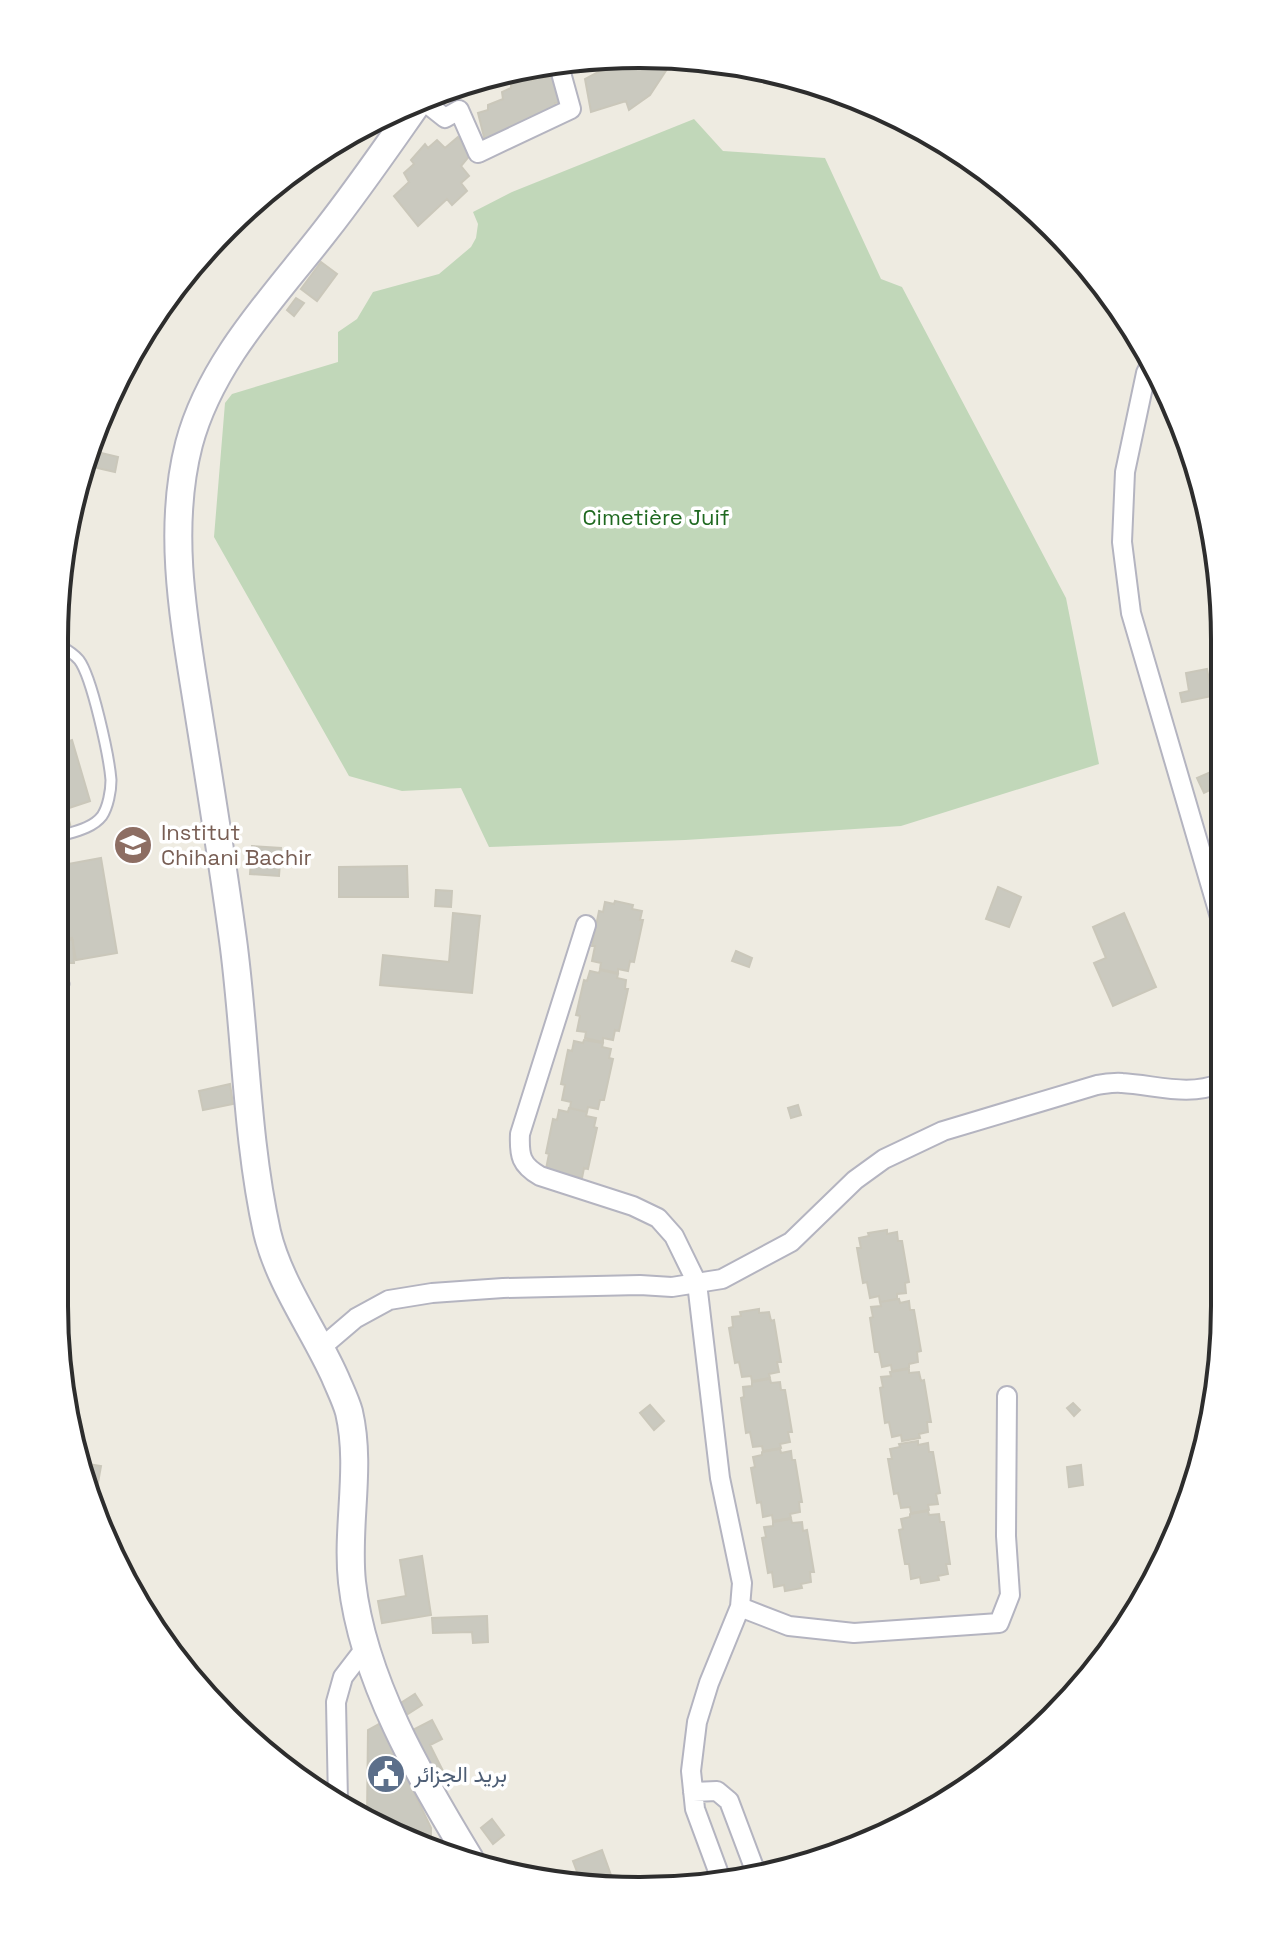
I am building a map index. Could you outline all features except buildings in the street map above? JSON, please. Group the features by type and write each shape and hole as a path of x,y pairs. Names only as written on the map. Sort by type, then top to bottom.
{"main road":[{"path":"407,118 357,190 217,374 189,445 179,502 178,552 190,657 234,944 257,1166 268,1236 349,1410 354,1445 351,1559 353,1586 366,1647 391,1713 458,1848"}],"street":[{"path":"432,108 445,118 459,110 478,153 571,109 561,74"},
{"path":"1146,375 1125,472 1122,542 1129,598 1211,886"},
{"path":"586,925 520,1134 519,1151 526,1168 540,1176 633,1206 658,1218 674,1236 697,1283 720,1478 742,1583 740,1607 709,1683 697,1722 691,1771 695,1809 718,1871"},
{"path":"322,1347 356,1318 389,1300 432,1293 503,1288 672,1287 722,1279 791,1242 855,1180 884,1159 943,1131 1097,1085 1121,1083 1168,1090 1211,1088"},
{"path":"740,1607 789,1626 854,1633 999,1623 1010,1595 1006,1536 1007,1396"},
{"path":"338,1790 336,1702 343,1677 366,1647"},
{"path":"693,1792 717,1791 729,1801 753,1865"}],"lane":[{"path":"68,652 80,661 93,693 111,781 109,800 101,817 89,827 68,834"}],"green space":[{"name":"Cimetière Juif","path":"694,119 723,151 825,158 881,279 902,287 1066,598 1099,764 901,826 685,840 489,847 461,788 402,791 349,776 214,537 225,403 232,394 338,362 338,332 357,319 373,292 439,274 471,247 478,224 473,212 512,192"}],"place":[{"name":"Institut Chihani Bachir","path":"133,845"},
{"name":"بريد الجزائر","path":"386,1774"}]}
